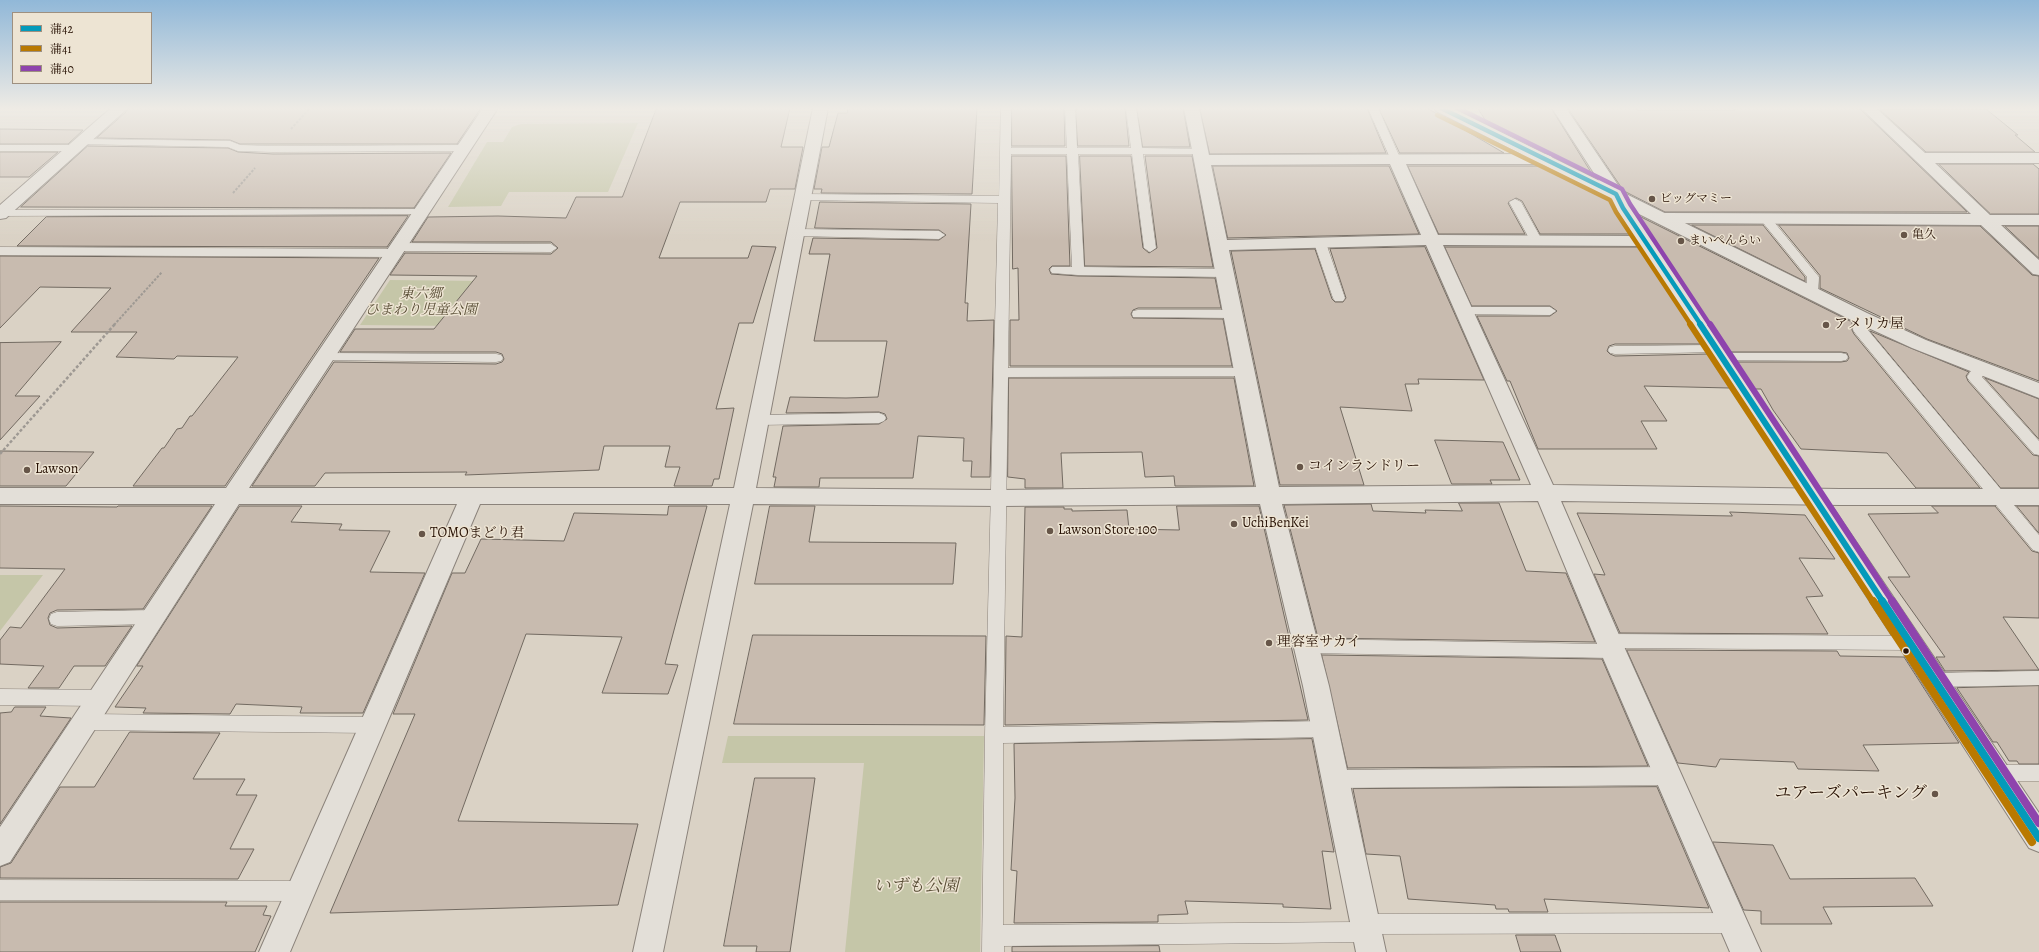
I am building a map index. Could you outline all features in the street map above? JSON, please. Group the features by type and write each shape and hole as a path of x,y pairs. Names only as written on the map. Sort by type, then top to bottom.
{"street":[{"path":"1,213 69,152"},
{"path":"0,852 233,496 461,152"},
{"path":"648,952 743,496 812,152"},
{"path":"1202,152 1219,245 1269,495 1307,646 1367,936"},
{"path":"1532,152 1860,317 1919,344 2039,391"},
{"path":"1588,152 1717,353 2039,838"},
{"path":"1915,152 2039,270"},
{"path":"1203,156 1396,160 1545,159"},
{"path":"1921,158 2039,158"},
{"path":"1396,160 1434,240 1546,493 1611,646 1746,952"},
{"path":"1664,218 2039,220"},
{"path":"1219,245 1434,240 1644,241"},
{"path":"0,496 743,496 1000,498 1546,493 1813,497 2039,497"},
{"path":"274,952 472,496"}],"lane":[{"path":"1005,152 1003,200 1000,498 994,735 993,944 1367,936 1733,923"},
{"path":"1074,152 1078,271"},
{"path":"1137,152 1150,248"},
{"path":"1156,152 1203,156"},
{"path":"1393,152 1396,160"},
{"path":"804,198 1003,200"},
{"path":"1515,202 1536,240"},
{"path":"1,213 422,212"},
{"path":"1766,219 1813,277 1812,293"},
{"path":"797,232 939,235"},
{"path":"1320,242 1338,298"},
{"path":"0,251 180,252 551,248"},
{"path":"1056,270 1225,273"},
{"path":"1465,311 1550,311"},
{"path":"1138,314 1233,314"},
{"path":"1860,317 1860,330 2039,546"},
{"path":"1615,350 1841,357"},
{"path":"325,357 496,358"},
{"path":"1981,368 1974,377 2039,450"},
{"path":"1002,373 1244,372"},
{"path":"758,420 879,418"},
{"path":"57,619 155,617"},
{"path":"1307,646 1611,646 1910,643"},
{"path":"1934,680 2039,678"},
{"path":"0,698 101,698"},
{"path":"85,722 373,725"},
{"path":"994,735 1324,729"},
{"path":"1996,772 2039,774"},
{"path":"1335,778 1669,776"},
{"path":"0,890 301,891"}],"path":[{"path":"0,454 180,252"}],"green space":[{"path":"481,152 625,152 608,192 509,192 501,206 448,207"},
{"name":"東六郷 ひまわり児童公園","path":"390,280 482,281 457,326 360,325"},
{"path":"0,575 43,575 0,631"},
{"name":"いずも公園","path":"728,736 984,736 980,952 845,952 864,763 722,763"}],"building":[{"path":"0,152 58,152 29,177 0,177"},
{"path":"81,152 245,152 273,154 451,153 414,208 21,207"},
{"path":"640,152 802,152 795,189 770,189 766,202 680,202 659,258 748,258 752,246 776,247 753,323 739,323 716,409 734,408 719,479 714,479 712,486 674,486 680,467 665,467 670,446 604,446 599,470 465,475 467,472 325,473 315,486 252,486 334,362 496,364 502,362 504,359 502,354 496,352 340,352 355,329 434,329 477,276 390,275 405,253 551,254 558,248 551,242 412,242 428,217 498,216 566,218 576,197 622,197"},
{"path":"821,152 974,152 972,194 821,193 822,189 814,189"},
{"path":"1210,152 1386,153 1210,154"},
{"path":"1400,152 1504,153 1400,153"},
{"path":"1545,152 1579,152 1594,177"},
{"path":"1598,152 1905,152 1967,212 1665,212 1624,191"},
{"path":"1012,156 1066,156 1070,266 1052,266 1049,269 1051,274 1078,276 1215,278 1221,308 1138,308 1133,310 1131,314 1133,318 1223,319 1232,366 1010,366 1010,320 1019,320 1018,268 1013,269"},
{"path":"1080,156 1131,156 1143,248 1149,253 1157,248 1145,156 1192,156 1213,267 1085,266"},
{"path":"1939,164 2033,164 2039,169 2039,214 1991,214"},
{"path":"1213,166 1389,166 1419,234 1228,238"},
{"path":"1408,166 1540,166 1609,200 1631,234 1540,234 1522,201 1516,198 1508,203 1525,234 1439,234"},
{"path":"820,202 971,204 965,303 968,303 967,321 994,320 990,477 971,477 972,461 963,461 964,438 918,436 913,478 820,478 819,487 774,487 776,477 773,477 783,426 879,424 887,419 885,414 879,412 786,413 790,397 878,397 887,341 814,341 830,254 809,254 813,238 939,240 946,235 939,230 815,228"},
{"path":"1637,215 1852,322 1852,330 1854,334 1980,488 1916,488 1887,453 1801,449 1773,410 1761,389 1755,389 1736,362 1841,362 1847,361 1849,358 1847,353 1730,352"},
{"path":"408,216 387,247 17,246 46,217"},
{"path":"1692,225 1763,225 1805,277 1805,281"},
{"path":"1779,225 1980,226 2032,275 2039,276 2039,381 1927,339 1820,288 1820,276"},
{"path":"2005,226 2039,226 2039,258"},
{"path":"1425,247 1484,380 1418,379 1419,384 1405,384 1412,411 1340,407 1364,485 1280,485 1231,251 1315,249 1332,299 1335,302 1343,302 1346,298 1330,249"},
{"path":"1445,247 1640,247 1702,344 1615,344 1609,346 1607,351 1615,356 1708,354 1730,388 1644,386 1667,421 1641,421 1657,449 1538,449 1510,381 1507,381 1477,316 1550,316 1557,311 1550,306 1472,306"},
{"path":"0,256 379,258 225,486 133,486 162,448 164,448 177,429 182,428 238,357 177,356 174,359 116,357 137,332 71,332 111,288 40,287 0,328"},
{"path":"1870,331 1969,372 1966,376 1968,381 2033,455 2039,456 2039,488 2001,488"},
{"path":"61,342 15,396 40,396 0,440 0,343"},
{"path":"1009,378 1234,378 1254,486 1175,486 1174,476 1145,477 1142,452 1061,453 1063,488 1025,488 1025,479 1008,477"},
{"path":"1985,378 2039,399 2039,439"},
{"path":"1435,440 1503,442 1520,480 1490,480 1492,484 1452,484"},
{"path":"0,451 94,452 66,486 0,486"},
{"path":"1459,503 1499,503 1526,571 1566,573 1595,642 1318,638 1284,505 1371,504 1373,511 1426,513 1425,510 1462,511"},
{"path":"0,506 212,506 143,609 57,610 50,613 48,618 50,625 57,628 132,626 105,666 74,666 59,688 28,688 44,666 0,664 0,640 10,627 21,628 65,569 0,568"},
{"path":"240,506 302,506 291,522 342,524 339,530 390,531 370,572 425,573 363,713 300,713 302,707 236,704 230,714 143,713 146,708 115,707 143,666 137,666"},
{"path":"669,506 707,506 665,664 678,665 668,694 602,693 622,637 526,634 458,821 638,824 618,905 330,913 415,714 393,714 452,573 465,573 481,539 564,541 574,513 667,515"},
{"path":"770,506 815,506 809,542 956,543 953,584 755,584"},
{"path":"1177,506 1259,506 1308,720 1005,725 1006,636 1022,637 1025,507 1064,507 1064,509 1072,509 1072,511 1127,510 1129,529 1179,530"},
{"path":"1932,506 1995,506 2032,551 2039,553 2039,618 2003,617 2039,670 1945,671 1936,657 1945,657 1888,577 1910,577 1868,514 1938,513"},
{"path":"2017,506 2039,506 2039,533"},
{"path":"1730,512 1805,515 1835,559 1799,558 1823,596 1806,597 1828,634 1620,633 1594,574 1605,575 1577,513 1732,516"},
{"path":"753,635 986,636 984,725 734,724"},
{"path":"1627,650 1837,651 1840,656 1904,657 1959,743 1863,745 1879,771 1798,769 1794,762 1720,759 1716,767 1678,763"},
{"path":"1322,655 1602,659 1648,766 1348,768"},
{"path":"2039,686 2039,764 2019,764 2017,761 2009,761 1997,742 1993,742 1957,688"},
{"path":"15,707 46,707 40,716 71,718 0,824 0,713 11,712"},
{"path":"130,732 220,733 193,779 245,779 236,795 257,795 230,849 254,849 238,879 0,878 0,867 11,863 60,787 94,787"},
{"path":"1312,739 1334,852 1322,851 1331,909 1283,907 1283,904 1185,901 1188,914 1158,915 1158,922 1014,923 1017,871 1011,870 1015,798 1014,744"},
{"path":"755,778 815,778 790,952 756,952 757,946 724,946"},
{"path":"1657,787 1709,908 1544,899 1548,912 1509,912 1508,909 1496,909 1495,905 1408,899 1400,856 1366,854 1353,789"},
{"path":"1713,842 1773,845 1790,879 1915,878 1933,906 1823,907 1832,924 1761,924 1761,911 1744,910"},
{"path":"0,902 227,902 225,906 267,906 263,915 271,916 255,952 0,952"},
{"path":"1516,935 1555,935 1561,952 1521,952"},
{"path":"1159,946 1160,952 1012,952 1012,947"}],"transit line":[{"name":"蒲41","path":"1513,152 1610,200 1616,212 2032,842"},
{"name":"蒲42","path":"1531,152 1616,194 1623,208 2039,838"},
{"name":"蒲40","path":"1548,152 1622,189 1630,204 2039,823"}],"place":[{"name":"ビッグマミー","path":"1652,199"},
{"name":"亀久","path":"1904,235"},
{"name":"まいぺんらい","path":"1681,241"},
{"name":"アメリカ屋","path":"1826,325"},
{"name":"コインランドリー","path":"1300,467"},
{"name":"Lawson","path":"27,470"},
{"name":"UchiBenKei","path":"1234,524"},
{"name":"Lawson Store 100","path":"1050,531"},
{"name":"TOMOまどり君","path":"422,534"},
{"name":"理容室サカイ","path":"1269,643"},
{"name":"ユアーズパーキング","path":"1935,794"}]}
